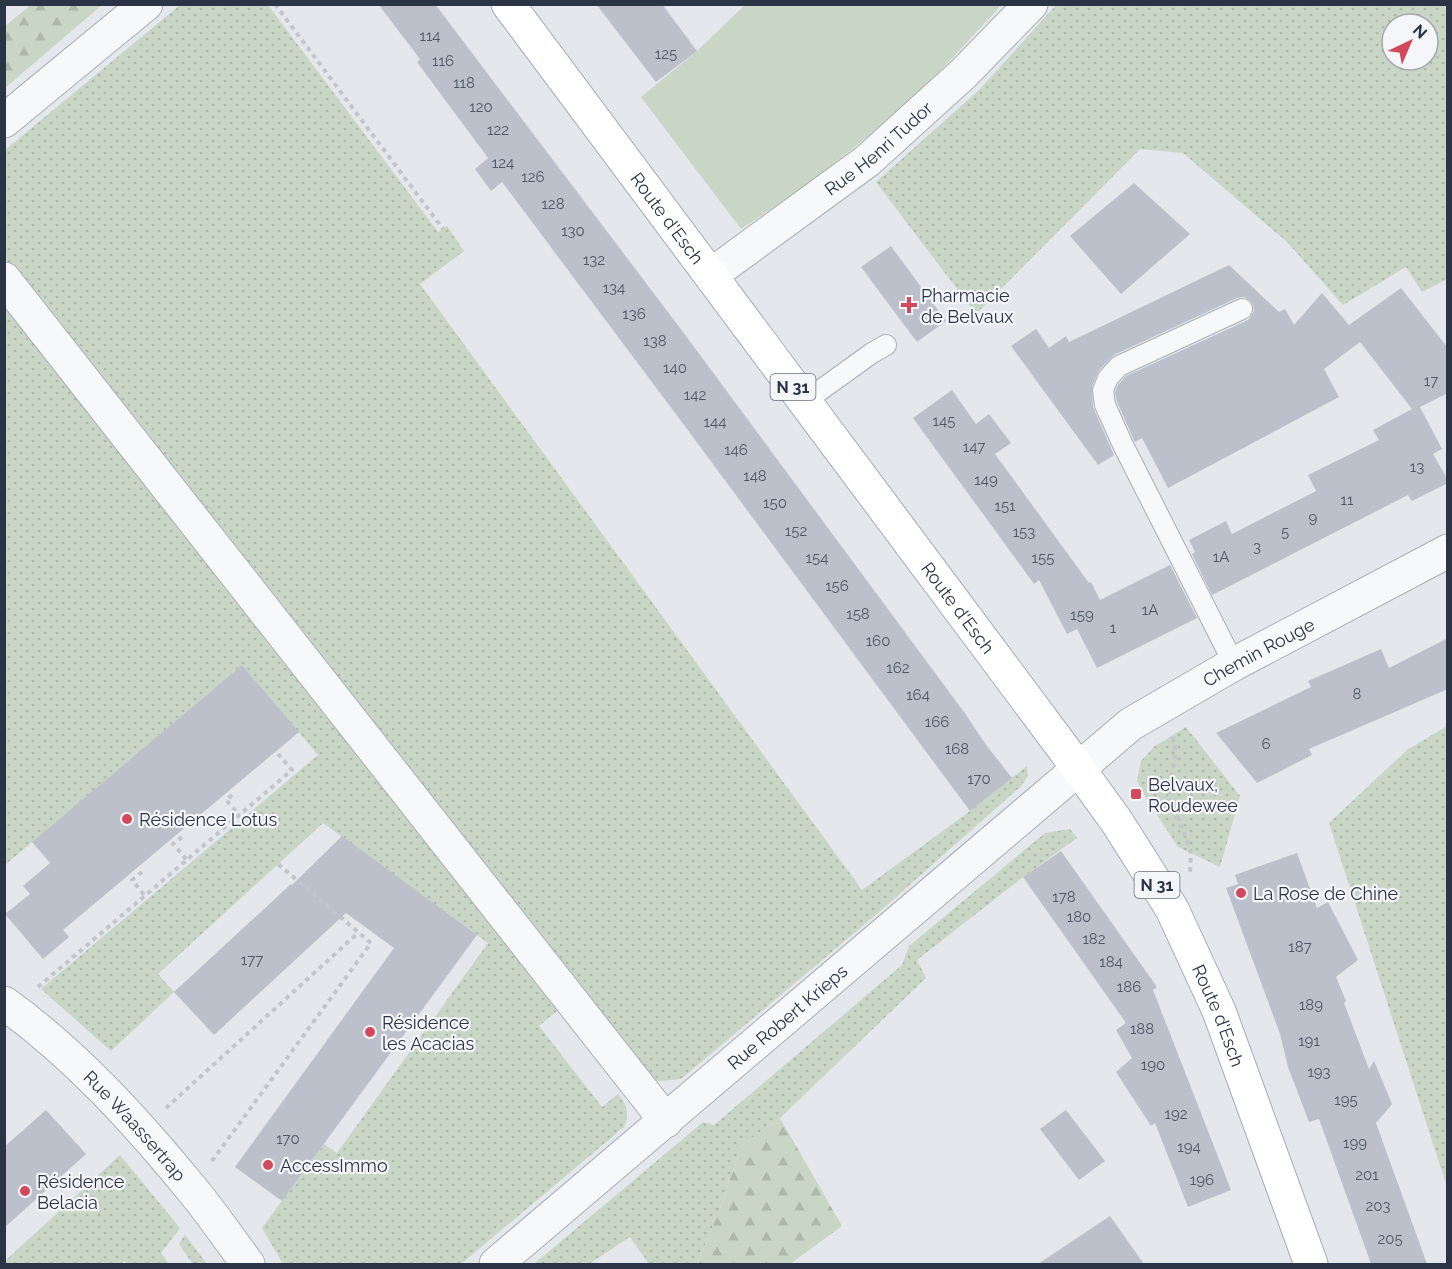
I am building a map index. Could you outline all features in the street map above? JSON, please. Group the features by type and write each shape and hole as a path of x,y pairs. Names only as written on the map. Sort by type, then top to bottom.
{"main road":[{"name":"Route d'Esch","path":"508,4 1078,768 1117,822 1173,909 1219,1011 1311,1264"}],"street":[{"path":"4,121 146,4"},
{"name":"Rue Henri Tudor","path":"711,275 867,161 964,73 1031,4"},
{"path":"4,279 666,1121"},
{"name":"Chemin Rouge","path":"1078,768 1131,724 1234,664 1448,551"},
{"name":"Rue Robert Krieps","path":"496,1264 1078,768"},
{"name":"Rue Waassertrap","path":"8,1006 81,1066 142,1130 192,1189 248,1264"}],"lane":[{"path":"1234,664 1123,445 1105,405 1103,390 1108,378 1119,366 1242,309"},
{"path":"804,402 886,345"}],"path":[{"path":"275,4 443,229"},
{"path":"1156,711 1176,748 1169,795 1190,848 1190,880 1173,909"},
{"path":"8,1006 145,896 292,770 278,754"},
{"path":"232,795 226,800 239,815"},
{"path":"182,837 173,844 187,860"},
{"path":"229,1138 371,943 278,864"},
{"path":"142,872 132,880 145,896"},
{"path":"174,1101 358,933"}],"green space":[{"path":"32,4 102,5 5,88 5,26"},
{"path":"1057,4 1447,5 1447,279 1422,292 1406,267 1343,305 1287,242 1183,153 1140,149 976,314 876,182 980,89"},
{"path":"180,5 268,5 438,232 447,226 464,251 420,284 862,890 1027,766 1028,776 1020,787 878,913 681,1079 650,1082 5,259 5,150"},
{"path":"745,5 1000,5 910,103 801,189 741,229 641,97 697,51"},
{"path":"5,298 562,1007 539,1026 602,1107 618,1094 624,1102 627,1117 624,1127 461,1264 283,1264 262,1228 324,1144 337,1153 488,943 323,823 158,974 174,992 111,1051 41,989 318,755 242,665 5,865"},
{"path":"1447,726 1447,1187 1329,823 1407,750"},
{"path":"1186,727 1240,796 1220,867 1178,847 1137,781 1141,761 1155,746"},
{"path":"1070,829 1077,838 917,960 926,978 780,1118 741,1146 719,1212 697,1264 649,1264 630,1237 589,1264 534,1264 703,1122 714,1125 902,965 909,946 1045,833"},
{"path":"780,1118 842,1226 790,1264 697,1264 719,1212 741,1146"},
{"path":"120,1155 180,1228 161,1253 169,1264 129,1264 124,1261 121,1264 5,1264 5,1261"},
{"path":"185,1235 207,1264 193,1264 179,1244"}],"building":[{"path":"378,4 435,4 683,332 964,712 1012,778 970,811 502,182 491,191 475,169 488,158 417,62 420,59"},
{"path":"596,4 662,4 697,51 656,82"},
{"path":"1134,183 1190,234 1121,294 1070,236"},
{"path":"891,246 946,321 917,342 861,267"},
{"path":"1229,265 1279,312 1285,309 1294,325 1322,293 1349,325 1401,288 1448,348 1448,393 1420,407 1442,449 1433,454 1448,483 1412,501 1408,495 1212,595 1192,554 1195,552 1189,540 1226,521 1232,534 1316,491 1308,475 1379,440 1373,430 1412,409 1360,342 1324,369 1339,397 1168,488 1142,438 1135,442 1134,440 1117,402 1115,392 1118,385 1126,376 1248,320 1254,311 1249,300 1244,297 1237,298 1114,355 1099,370 1092,386 1093,407 1114,455 1098,465 1011,346 1036,329 1049,348 1066,336 1069,342"},
{"path":"952,390 976,424 989,414 1011,443 995,454 1089,583 1091,582 1100,600 1170,565 1197,618 1097,668 1077,629 1067,634 1039,580 1034,584 913,418"},
{"path":"1448,638 1448,689 1309,749 1312,755 1257,783 1216,733 1311,687 1308,681 1381,649 1389,668"},
{"name":"Résidence Lotus","path":"242,665 299,732 63,930 69,937 43,959 5,914 30,894 23,886 50,863 32,842"},
{"name":"Résidence les Acacias","path":"342,836 477,935 282,1201 235,1167 394,948 346,913 214,1035 174,992 292,885"},
{"path":"1061,851 1157,987 1153,990 1231,1190 1188,1207 1155,1123 1151,1126 1116,1072 1132,1058 1116,1030 1126,1023 1023,877"},
{"path":"1297,853 1317,908 1328,902 1358,960 1336,977 1369,1069 1374,1061 1392,1104 1376,1123 1427,1264 1371,1264 1319,1119 1309,1122 1288,1067 1280,1034 1226,888 1238,884 1235,875"},
{"name":"Résidence Belacia","path":"46,1110 86,1154 4,1228 4,1147"},
{"path":"1066,1110 1105,1161 1079,1180 1040,1129"},
{"path":"1110,1216 1144,1264 1038,1264"}],"place":[{"name":"Pharmacie de Belvaux","path":"909,305"},
{"name":"Belvaux, Roudewee","path":"1136,794"},
{"name":"Résidence Lotus","path":"127,819"},
{"name":"La Rose de Chine","path":"1241,893"},
{"name":"Résidence les Acacias","path":"370,1032"},
{"name":"AccessImmo","path":"268,1165"},
{"name":"Résidence Belacia","path":"25,1191"}]}
